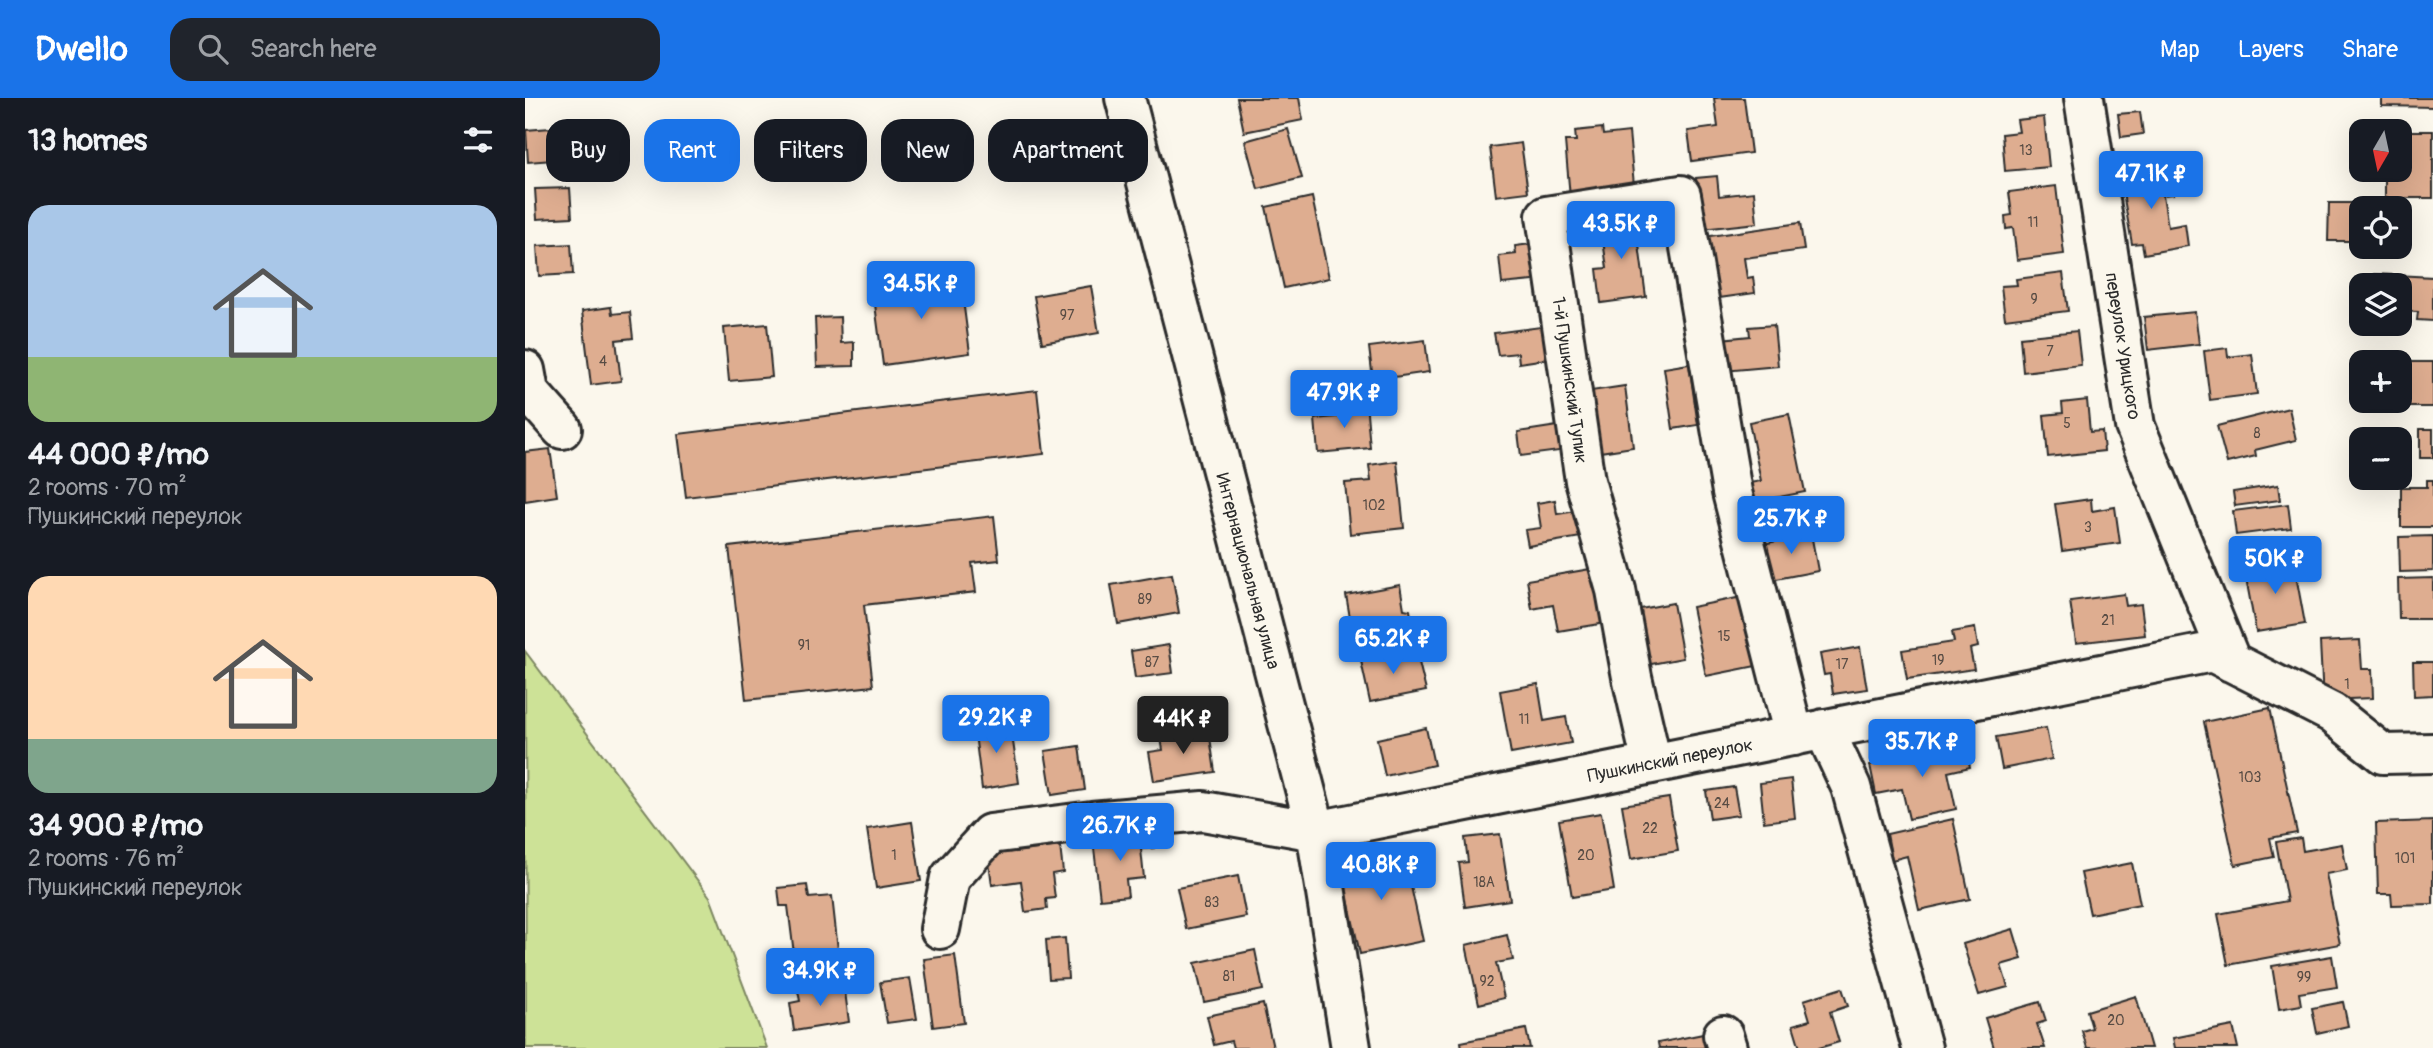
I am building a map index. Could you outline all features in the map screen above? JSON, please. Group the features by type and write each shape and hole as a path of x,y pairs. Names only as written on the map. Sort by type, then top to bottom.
{"street":[{"name":"Интернациональная улица","path":"1125,98 1316,831 1351,1048"},
{"name":"переулок Урицкого","path":"2084,98 2135,426 2231,662"},
{"name":"1-й Пушкинский Тупик","path":"1652,764 1616,590 1585,481 1546,216 1681,195 1732,492 1809,733"},
{"path":"525,370 529,392 562,429"},
{"name":"Пушкинский переулок","path":"940,929 950,878 990,834 1203,811 1316,831 2211,652 2332,713 2383,754 2433,753"},
{"path":"1809,733 1851,788 1922,1048"}],"green space":[{"path":"525,651 710,897 767,1048 526,1048"}],"building":[{"path":"1237,98 1299,98 1303,120 1244,132"},
{"path":"1714,98 1744,98 1751,153 1692,161 1688,131 1718,127"},
{"path":"2382,98 2433,98 2433,107 2382,106"},
{"path":"2140,112 2143,134 2121,137 2118,114"},
{"path":"2044,117 2049,167 2005,171 2002,134 2019,132 2017,120"},
{"path":"546,128 546,161 528,162 526,130"},
{"path":"1602,128 1603,135 1629,132 1634,185 1603,188 1603,194 1570,197 1565,141 1576,141 1575,131"},
{"path":"1288,129 1302,178 1258,189 1245,141"},
{"path":"2412,131 2433,131 2433,198 2385,196 2385,182 2412,182"},
{"path":"1521,143 1528,192 1496,196 1490,147"},
{"path":"2168,167 2173,194 2163,195 2168,227 2185,224 2188,246 2144,254 2142,243 2132,244 2120,176"},
{"path":"1717,176 1719,196 1754,192 1757,223 1702,229 1696,178"},
{"path":"2056,186 2064,254 2017,260 2013,228 2006,229 2005,216 2012,215 2009,192"},
{"path":"570,188 572,217 537,219 535,189"},
{"path":"1312,197 1329,278 1284,288 1266,207"},
{"path":"2329,203 2349,203 2349,241 2328,241"},
{"path":"1635,215 1646,297 1601,303 1597,269 1607,268 1600,220"},
{"path":"1800,223 1804,250 1744,258 1747,278 1753,277 1755,293 1712,299 1703,237"},
{"path":"1539,243 1543,280 1502,284 1499,256 1516,254 1515,246"},
{"path":"571,244 573,274 539,276 537,246"},
{"path":"2063,273 2068,311 2005,319 2001,286 2017,285 2016,279"},
{"path":"2412,276 2433,277 2433,321 2417,320 2418,312 2412,312"},
{"path":"960,277 970,353 883,365 873,289"},
{"path":"1091,286 1099,333 1042,343 1034,296"},
{"path":"611,307 612,314 630,312 633,338 616,340 621,381 591,385 582,311"},
{"path":"2195,312 2199,344 2148,350 2144,317"},
{"path":"840,317 841,343 854,342 854,366 817,367 815,318"},
{"path":"767,324 772,377 729,381 724,328"},
{"path":"1774,325 1778,366 1724,371 1721,339 1750,336 1749,327"},
{"path":"1548,326 1553,358 1519,363 1518,353 1498,355 1494,333"},
{"path":"2077,331 2081,365 2023,372 2020,337"},
{"path":"1425,340 1429,372 1373,380 1369,347"},
{"path":"2227,348 2228,357 2252,354 2257,394 2210,400 2204,351"},
{"path":"2412,362 2433,362 2433,407 2412,407"},
{"path":"1689,364 1698,425 1673,429 1664,368"},
{"path":"1625,386 1633,447 1600,452 1591,391"},
{"path":"1037,390 1044,454 686,497 678,434"},
{"path":"2087,400 2090,432 2102,431 2104,451 2048,457 2044,415 2063,413 2062,403"},
{"path":"1366,401 1370,448 1318,453 1315,419 1346,416 1345,403"},
{"path":"2289,408 2296,440 2255,450 2256,456 2227,463 2217,426"},
{"path":"1789,414 1805,492 1748,503 1744,484 1761,481 1749,422"},
{"path":"1564,425 1567,450 1521,456 1518,432"},
{"path":"2420,429 2433,429 2433,458 2420,458"},
{"path":"550,449 557,496 525,501 525,452"},
{"path":"1397,461 1404,528 1350,534 1345,483 1371,481 1369,465"},
{"path":"2427,480 2433,480 2433,527 2401,527 2401,490 2427,487"},
{"path":"2278,485 2280,500 2235,506 2233,492"},
{"path":"2091,499 2092,511 2115,507 2120,543 2062,551 2055,504"},
{"path":"1555,500 1557,514 1583,510 1587,536 1528,546 1525,530 1541,528 1537,503"},
{"path":"2288,504 2291,528 2236,535 2233,511"},
{"path":"994,516 999,560 972,563 976,592 864,605 873,686 746,700 729,547"},
{"path":"1810,528 1818,571 1771,580 1763,544 1791,538 1790,532"},
{"path":"2433,536 2433,571 2400,572 2399,537"},
{"path":"2293,559 2305,624 2256,632 2244,567"},
{"path":"1596,568 1606,623 1558,631 1553,605 1532,609 1527,580"},
{"path":"1172,574 1179,613 1118,624 1111,585"},
{"path":"2433,578 2433,619 2399,619 2398,579"},
{"path":"1400,585 1404,609 1410,610 1414,635 1355,646 1346,595"},
{"path":"2124,594 2126,606 2141,604 2145,635 2076,643 2070,601"},
{"path":"1742,597 1756,666 1706,676 1692,607"},
{"path":"1673,603 1683,658 1646,665 1635,610"},
{"path":"1975,628 1978,647 1970,649 1974,669 1907,679 1902,650 1954,642 1952,632"},
{"path":"2360,640 2362,669 2372,669 2373,698 2323,700 2320,642"},
{"path":"1169,645 1173,673 1135,678 1131,651"},
{"path":"1860,647 1867,689 1833,694 1830,674 1824,675 1820,654"},
{"path":"1416,650 1426,691 1370,702 1361,661"},
{"path":"2413,662 2433,662 2433,695 2414,696"},
{"path":"1538,684 1544,721 1566,717 1571,743 1511,754 1500,691"},
{"path":"2270,708 2297,833 2270,838 2274,857 2235,865 2204,722"},
{"path":"1010,721 1019,783 982,789 974,726"},
{"path":"1426,728 1434,765 1385,776 1377,739"},
{"path":"2046,728 2052,759 2002,769 1996,737"},
{"path":"1209,730 1215,772 1154,781 1149,752 1163,750 1161,738"},
{"path":"1965,744 1970,767 1948,772 1956,809 1909,819 1902,789 1876,794 1870,765"},
{"path":"1079,746 1085,790 1052,795 1045,751"},
{"path":"1791,779 1795,818 1764,822 1760,783"},
{"path":"1734,787 1739,815 1710,819 1706,791"},
{"path":"1669,798 1678,851 1631,859 1622,805"},
{"path":"1601,813 1614,890 1572,897 1559,820"},
{"path":"1953,819 1970,899 1919,910 1907,856 1892,860 1887,834"},
{"path":"2433,821 2433,904 2392,905 2391,894 2378,894 2376,823"},
{"path":"912,822 921,881 876,888 867,829"},
{"path":"1152,834 1154,848 1141,849 1144,878 1126,880 1128,896 1100,899 1093,840"},
{"path":"1500,834 1510,900 1465,907 1459,863 1468,862 1465,838"},
{"path":"2301,838 2303,851 2342,844 2347,870 2326,874 2340,944 2228,965 2218,914 2287,901 2276,842"},
{"path":"1060,846 1063,872 1052,874 1055,898 1046,899 1047,909 1025,912 1021,881 992,885 988,855"},
{"path":"1403,850 1423,941 1360,954 1340,863"},
{"path":"2132,863 2140,904 2090,914 2081,873"},
{"path":"1238,876 1246,917 1186,929 1177,888"},
{"path":"807,885 809,898 832,896 838,950 794,954 788,906 780,906 778,888"},
{"path":"2013,929 2022,959 2001,965 2008,987 1979,995 1963,944"},
{"path":"1507,935 1513,960 1496,963 1504,998 1479,1004 1466,945"},
{"path":"1065,938 1068,978 1049,979 1046,940"},
{"path":"1255,950 1263,990 1204,1002 1195,963"},
{"path":"955,955 964,1023 933,1027 924,959"},
{"path":"2332,956 2337,987 2299,993 2301,1005 2279,1009 2272,966"},
{"path":"910,978 917,1019 887,1023 880,982"},
{"path":"844,984 849,1022 794,1031 790,1003 800,1001 798,991"},
{"path":"1842,988 1848,1006 1830,1012 1839,1042 1819,1048 1800,1048 1793,1025 1810,1020 1804,1000"},
{"path":"2136,996 2151,1048 2087,1048 2082,1031 2092,1028 2087,1011"},
{"path":"2040,1002 2046,1021 2037,1024 2045,1048 1994,1048 1985,1018"},
{"path":"2343,1002 2348,1026 2317,1033 2312,1008"},
{"path":"1263,1004 1273,1048 1233,1048 1231,1041 1214,1045 1207,1016"},
{"path":"2233,1026 2238,1048 2175,1048 2173,1038"},
{"path":"1526,1029 1530,1048 1462,1048 1461,1042"},
{"path":"1708,1033 1711,1048 1659,1048 1658,1043"}]}
